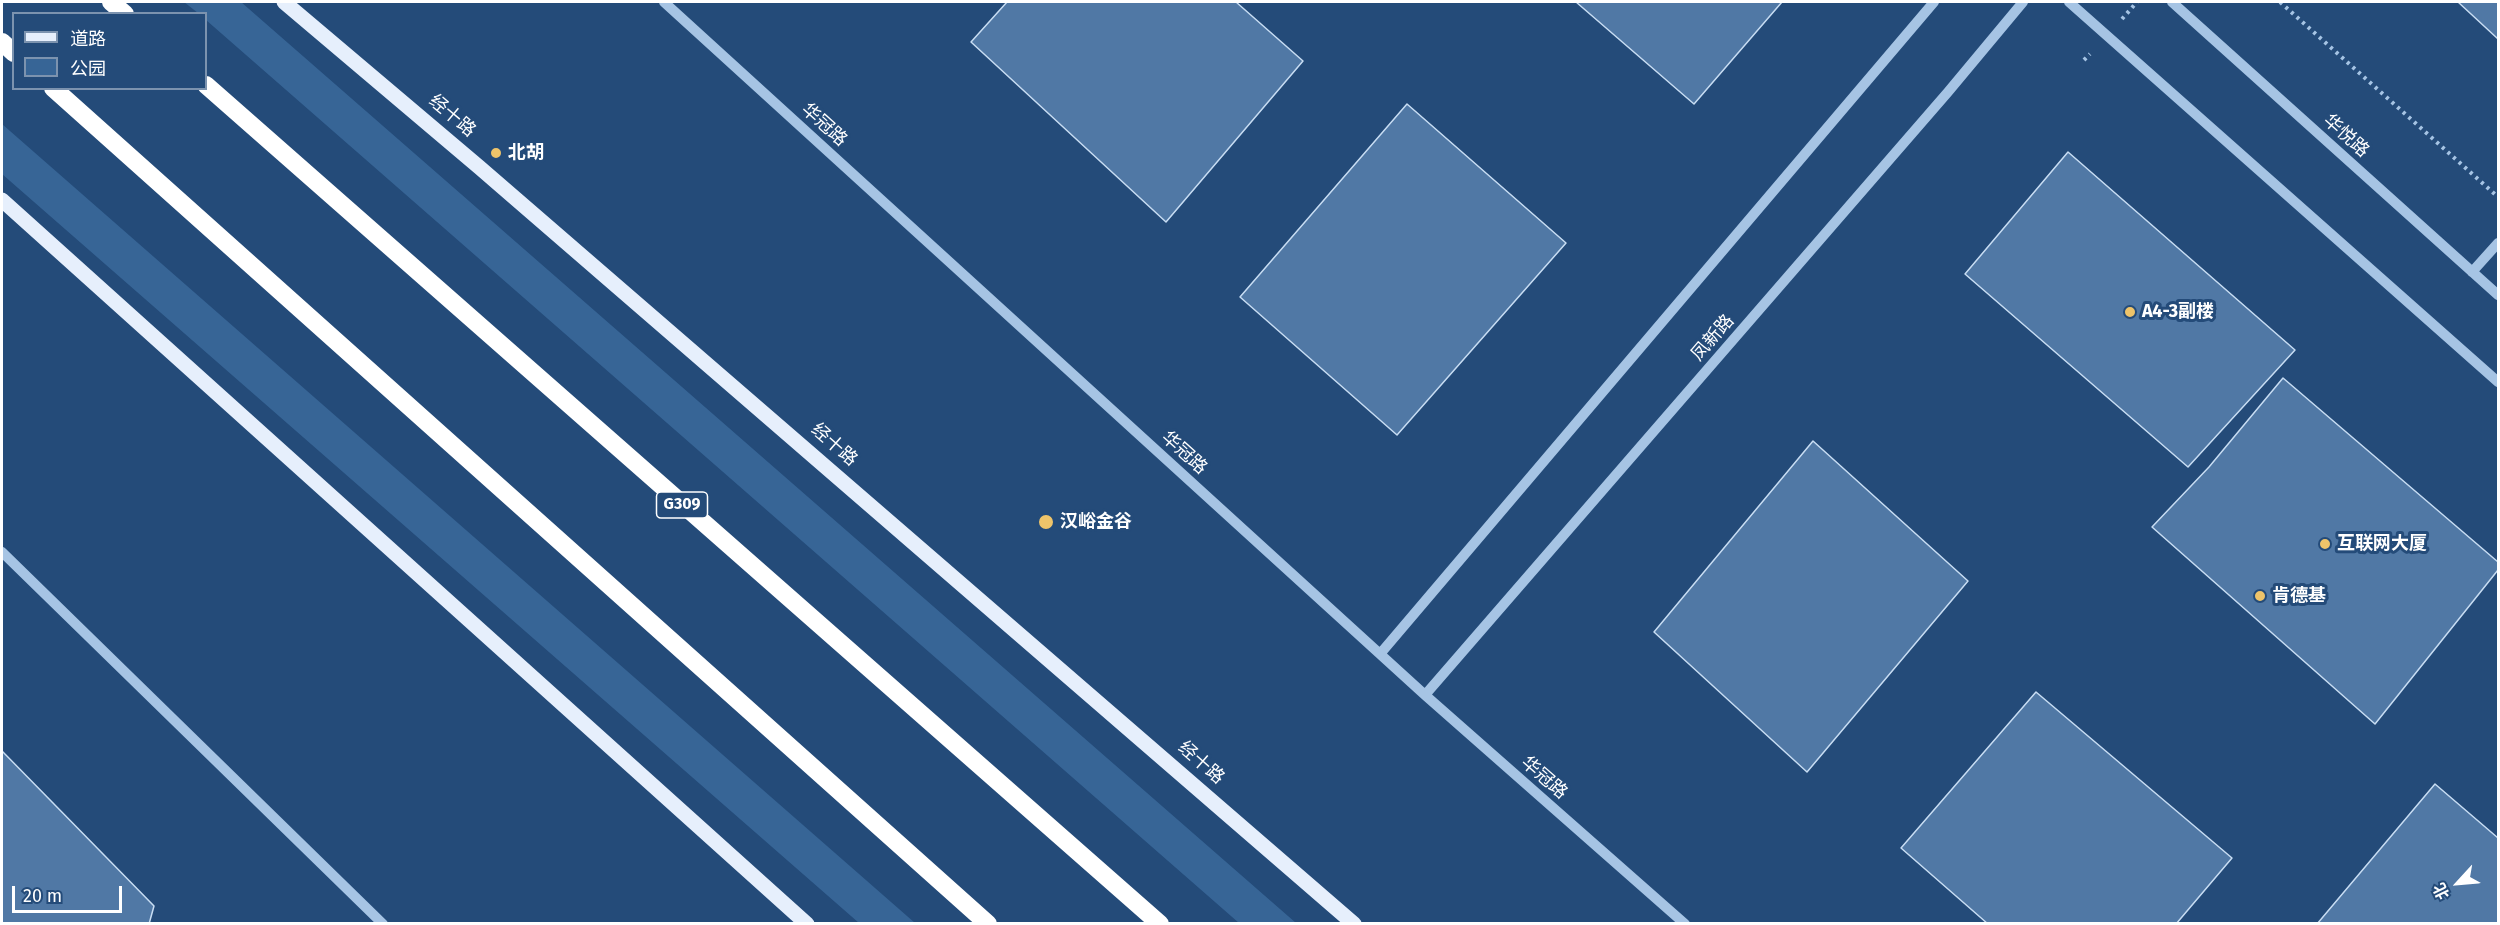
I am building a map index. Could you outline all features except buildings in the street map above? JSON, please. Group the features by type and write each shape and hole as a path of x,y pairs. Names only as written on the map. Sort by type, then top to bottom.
{"highway":[{"path":"111,2 123,12"},
{"name":"G309","path":"207,86 1160,924"},
{"path":"55,90 988,924"}],"main road":[{"name":"经十路","path":"284,2 479,167 1354,924"},
{"path":"2,200 807,924"}],"street":[{"name":"华冠路","path":"664,2 1425,695 1685,924"},
{"path":"1380,654 1934,2"},
{"name":"凤新路","path":"1425,695 1948,92 2023,2"},
{"path":"2069,2 2499,382"},
{"name":"华悦路","path":"2172,2 2499,295"},
{"path":"2472,272 2499,243"},
{"path":"2,552 383,924"}],"path":[{"path":"2280,2 2499,197"}],"green space":[{"path":"184,2 241,2 1296,923 1239,923 207,21 207,12 197,12"},
{"path":"2,124 915,923 859,923 2,174"}],"place":[{"name":"北胡","path":"496,153"},
{"name":"A4-3副楼","path":"2130,312"},
{"name":"汉峪金谷","path":"1046,522"},
{"name":"互联网大厦","path":"2325,544"},
{"name":"肯德基","path":"2260,596"}]}
